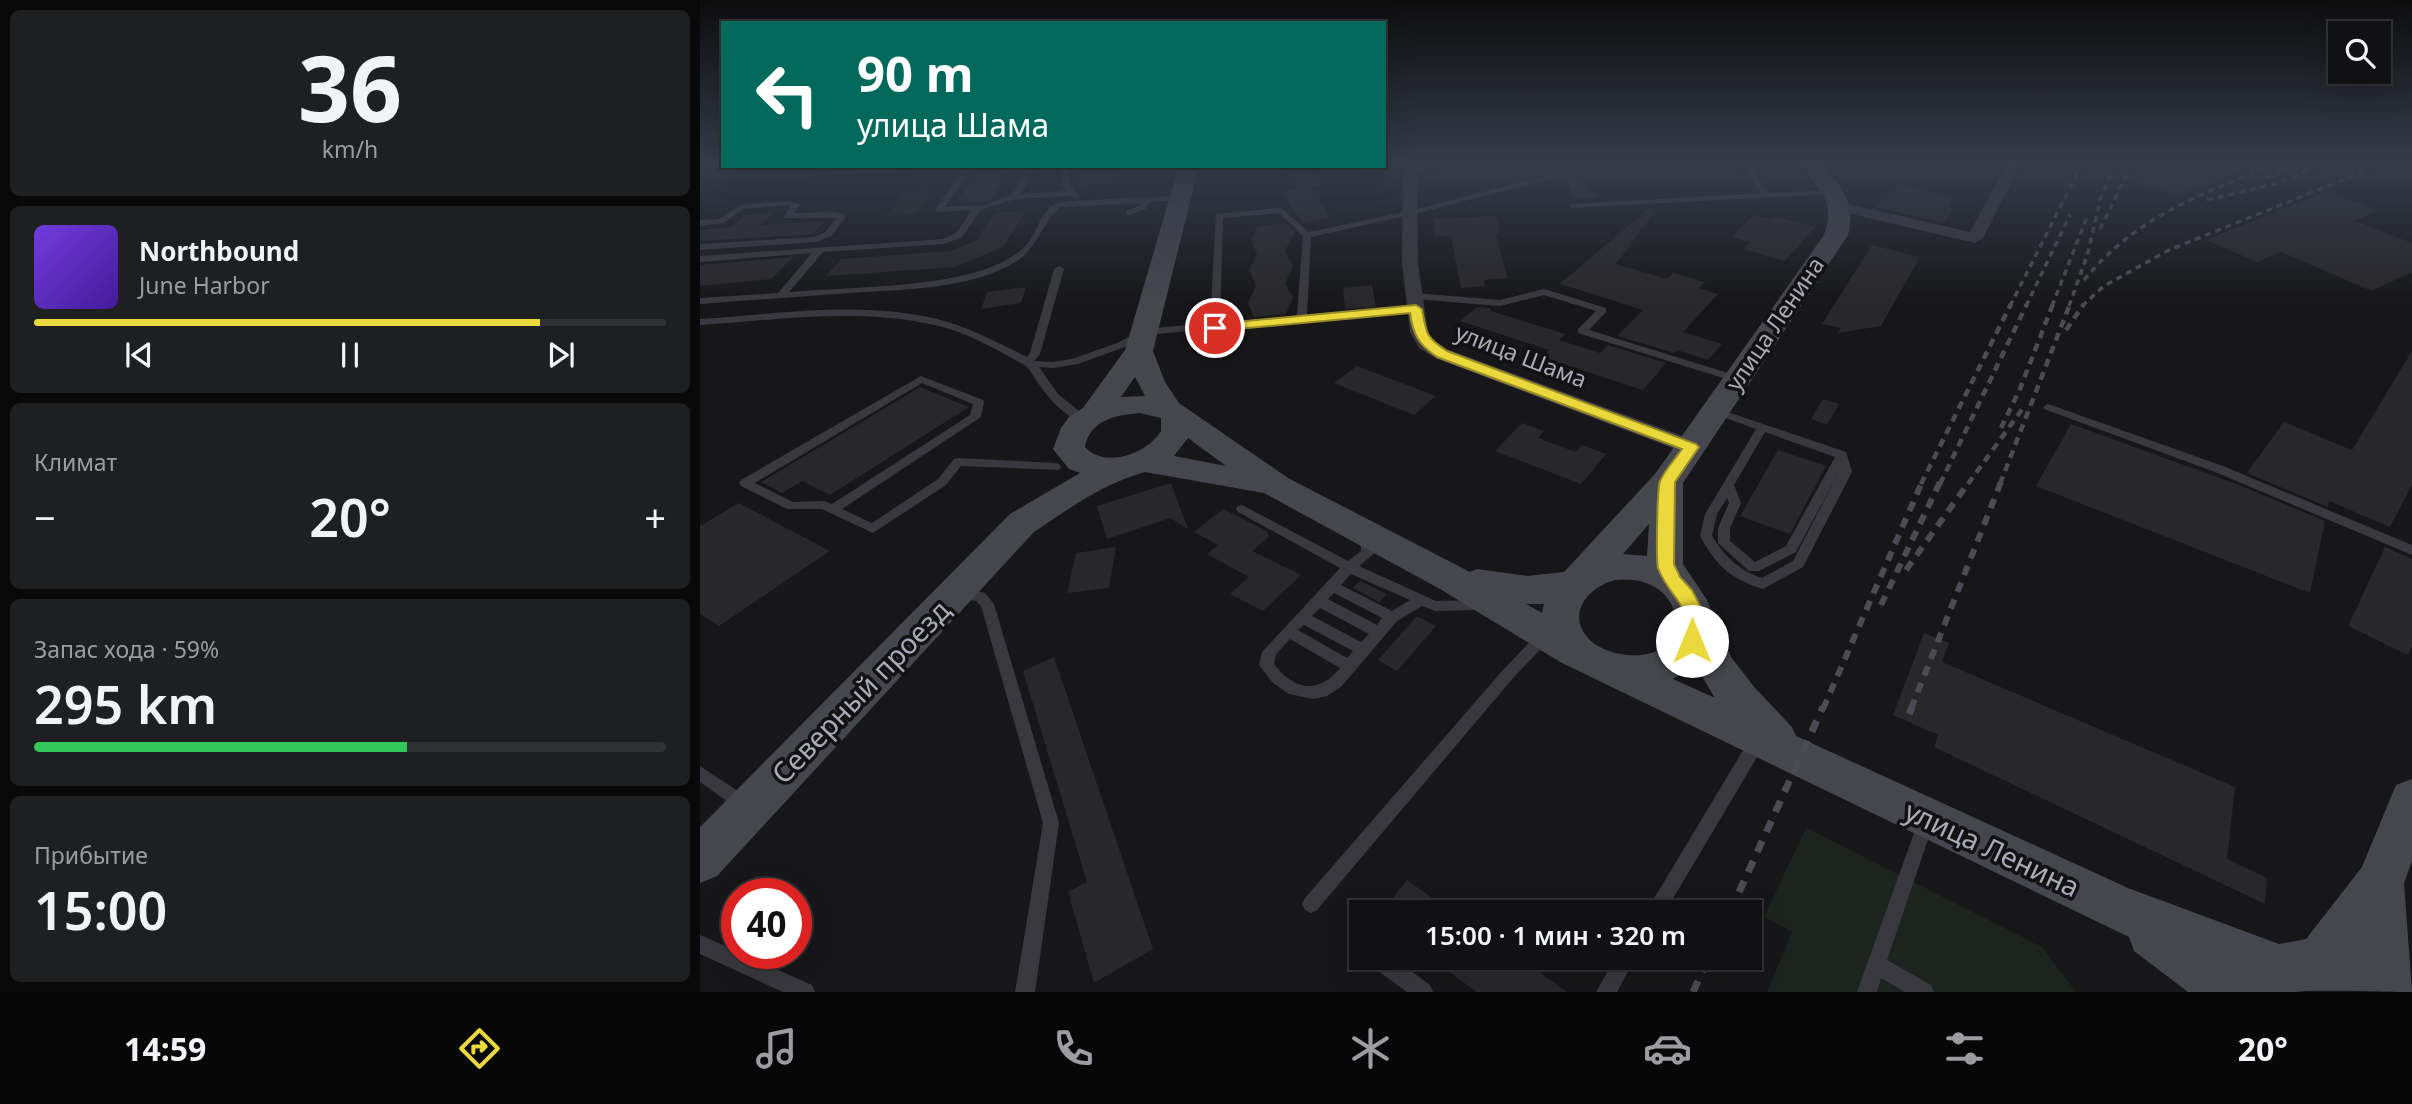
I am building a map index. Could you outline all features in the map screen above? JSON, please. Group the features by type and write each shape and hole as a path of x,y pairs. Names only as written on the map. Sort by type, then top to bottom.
{"main road":[{"path":"1172,412 1151,382 1141,342 1178,210"},
{"name":"улица Ленина","path":"1840,210 1843,220 1836,235 1667,482 1565,595 1559,613 1562,631 1577,652 2119,909 2290,976 2342,971 2376,992"},
{"name":"Северный проезд","path":"1022,523 1075,437 1141,342"},
{"path":"1276,486 1132,464 1106,468 1081,463 1073,457 1075,437 1124,404 1149,403 1172,412 1276,486 1453,579 1577,652 1638,672 1657,669 1675,660 1692,641 1696,624"},
{"name":"Северный проезд","path":"700,860 1022,523 1060,497 1166,447 1178,431 1172,412"},
{"name":"улица Ленина","path":"1667,482 1665,564 1673,581 1686,595 1709,656 1774,746"},
{"path":"1453,579 1532,592 1575,582 1596,571 1634,566 1653,571 1673,581"},
{"path":"2290,976 2380,883 2412,800"},
{"path":"2380,883 2388,992"},
{"name":"улица Ленина","path":"2119,909 2230,992"}],"street":[{"path":"1877,210 1975,238 1990,210"},
{"name":"улица Шама","path":"1410,213 1410,264 1419,332 1426,344 1442,354 1691,447"}],"lane":[{"path":"700,223 721,221 736,210"},
{"path":"700,247 816,239 828,234 842,217 837,214 788,216 792,210"},
{"path":"700,259 944,241 959,235 976,210"},
{"path":"700,301 921,285 981,273 1008,262 1027,250 1052,210"},
{"path":"1129,213 1135,210"},
{"path":"1215,328 1219,216 1278,210"},
{"path":"1281,210 1307,234"},
{"path":"1307,234 1420,210"},
{"path":"1297,319 1302,315 1307,234"},
{"path":"781,295 820,250"},
{"path":"1030,363 1035,354 1059,269"},
{"path":"700,322 833,313 900,315 973,334 1030,363 1053,365 1074,362 1121,345 1215,328 1415,302 1500,303 1544,292 1603,310 1582,331 1737,379"},
{"path":"833,509 975,417 979,402 921,379 745,483 791,506 824,505 873,529 942,482 958,462 1075,437 1064,407 1041,382 1030,363"},
{"path":"2048,408 2219,469 2412,550"},
{"path":"1716,411 1842,455"},
{"path":"1763,426 1711,514 1706,536 1719,561 1742,577 1763,584 1798,564 1846,472 1842,455"},
{"path":"1728,485 1735,503 1724,528 1724,543 1754,568 1791,548 1842,455"},
{"path":"1242,509 1349,567 1435,606 1467,603 1507,610"},
{"path":"1366,535 1368,553 1349,567 1269,653 1266,665 1279,683 1303,692 1317,693 1332,687 1392,617 1422,600"},
{"path":"1332,586 1392,617"},
{"path":"957,591 979,597 987,604 1051,823 1025,992"},
{"path":"1319,601 1378,632"},
{"path":"1303,618 1362,649"},
{"path":"1289,632 1349,666"},
{"path":"1311,904 1508,674 1577,652"},
{"path":"1663,900 1774,746"},
{"path":"700,773 750,808"},
{"path":"1867,992 1927,818"},
{"path":"700,944 805,992"},
{"path":"1877,965 1924,992"},
{"path":"1393,970 1423,992"},
{"path":"1606,992 1619,970"}],"shaded area":[{"path":"891,210 919,210 916,214 886,216"},
{"path":"1806,828 2042,947 2076,992 1767,992 1792,932 1764,917"}],"building":[{"path":"1294,210 1326,210 1331,217 1302,223"},
{"path":"1646,210 1651,210 1654,213 1616,264 1667,279 1673,273 1705,282 1699,288 1718,294 1683,332 1722,344 1708,360 1617,336 1643,310 1560,284"},
{"path":"1889,210 1953,210 1945,223"},
{"path":"2280,210 2378,210 2355,221 2412,243 2412,272 2372,291 2281,252 2257,262 2206,240"},
{"path":"1019,211 1017,214 1025,213 1003,247 956,267 826,276 841,259 951,251 976,241 994,213"},
{"path":"774,213 761,225 825,221 813,234 700,241 700,230 732,227 745,215"},
{"path":"1754,215 1772,219 1774,216 1815,227 1785,261 1743,249 1750,242 1732,237"},
{"path":"1496,216 1500,233 1496,233 1507,278 1484,280 1485,286 1461,288 1451,236 1435,237 1434,219"},
{"path":"1286,223 1295,232 1285,251 1293,266 1285,283 1293,298 1286,314 1254,317 1248,303 1256,286 1249,270 1257,254 1251,240 1258,226"},
{"path":"1872,245 1920,257 1881,326 1838,333 1841,328 1822,324"},
{"path":"793,257 771,279 700,286 700,265"},
{"path":"1372,285 1376,307 1345,309 1343,288"},
{"path":"1026,287 1021,303 981,309 987,292"},
{"path":"1477,307 1490,308 1491,311 1565,334 1559,340 1600,353 1608,345 1666,363 1643,390 1542,357 1549,350 1460,321"},
{"path":"2412,351 2412,485 2390,527 2329,501 2328,507 2247,473 2284,422 2352,450"},
{"path":"1357,366 1436,396 1414,415 1334,383"},
{"path":"920,387 969,407 830,495 802,481 782,493 761,482"},
{"path":"1823,399 1839,404 1827,425 1811,419"},
{"path":"1522,423 1544,431 1538,438 1576,452 1582,445 1606,454 1581,484 1495,451"},
{"path":"2071,424 2239,485 2325,521 2310,593 2036,486"},
{"path":"1778,450 1826,466 1790,534 1740,516"},
{"path":"1171,483 1188,529 1170,518 1107,539 1097,506"},
{"path":"739,503 830,551 719,626 700,614 700,526"},
{"path":"1223,509 1267,531 1269,537 1252,551 1301,575 1263,611 1230,594 1249,577 1207,554 1218,545 1194,532"},
{"path":"1116,547 1109,588 1067,593 1076,553"},
{"path":"2385,547 2412,559 2412,646 2408,655 2348,626"},
{"path":"1360,581 1387,594 1379,602 1353,588"},
{"path":"1417,616 1436,626 1397,671 1378,660"},
{"path":"1924,633 1949,643 1942,662 2235,787 2227,859 2267,878 2265,904 1934,747 1938,735 1893,715"},
{"path":"1054,657 1153,949 1094,983 1068,892 1087,882 1023,671"},
{"path":"1407,880 1435,900 1391,900"},
{"path":"1447,970 1536,970 1567,992 1477,992"}],"railway":[{"path":"2010,306 2059,210"},
{"path":"2069,306 2088,253 2098,210"},
{"path":"2100,229 2109,210"},
{"path":"2084,280 2126,239 2170,210"},
{"path":"2084,304 2104,286 2169,250 2268,210"},
{"path":"2026,306 2070,215"},
{"path":"2052,306 2087,217"},
{"path":"1940,484 2027,304"},
{"path":"2001,428 2020,389 2053,304"},
{"path":"2000,484 2070,304"},
{"path":"2066,330 2084,304"},
{"path":"1922,482 2010,306"},
{"path":"1968,484 2023,408"},
{"path":"1823,709 1922,482"},
{"path":"1881,605 1940,482"},
{"path":"1906,570 1969,482"},
{"path":"1911,709 2001,482"},
{"path":"1735,900 1823,707"},
{"path":"1909,714 1912,707"},
{"path":"1693,992 1703,970"}],"route":[{"path":"1215,328 1416,309 1419,332 1426,344 1442,354 1691,447 1667,482 1665,564 1673,581 1686,595 1694,611 1696,624 1692,641"}]}
